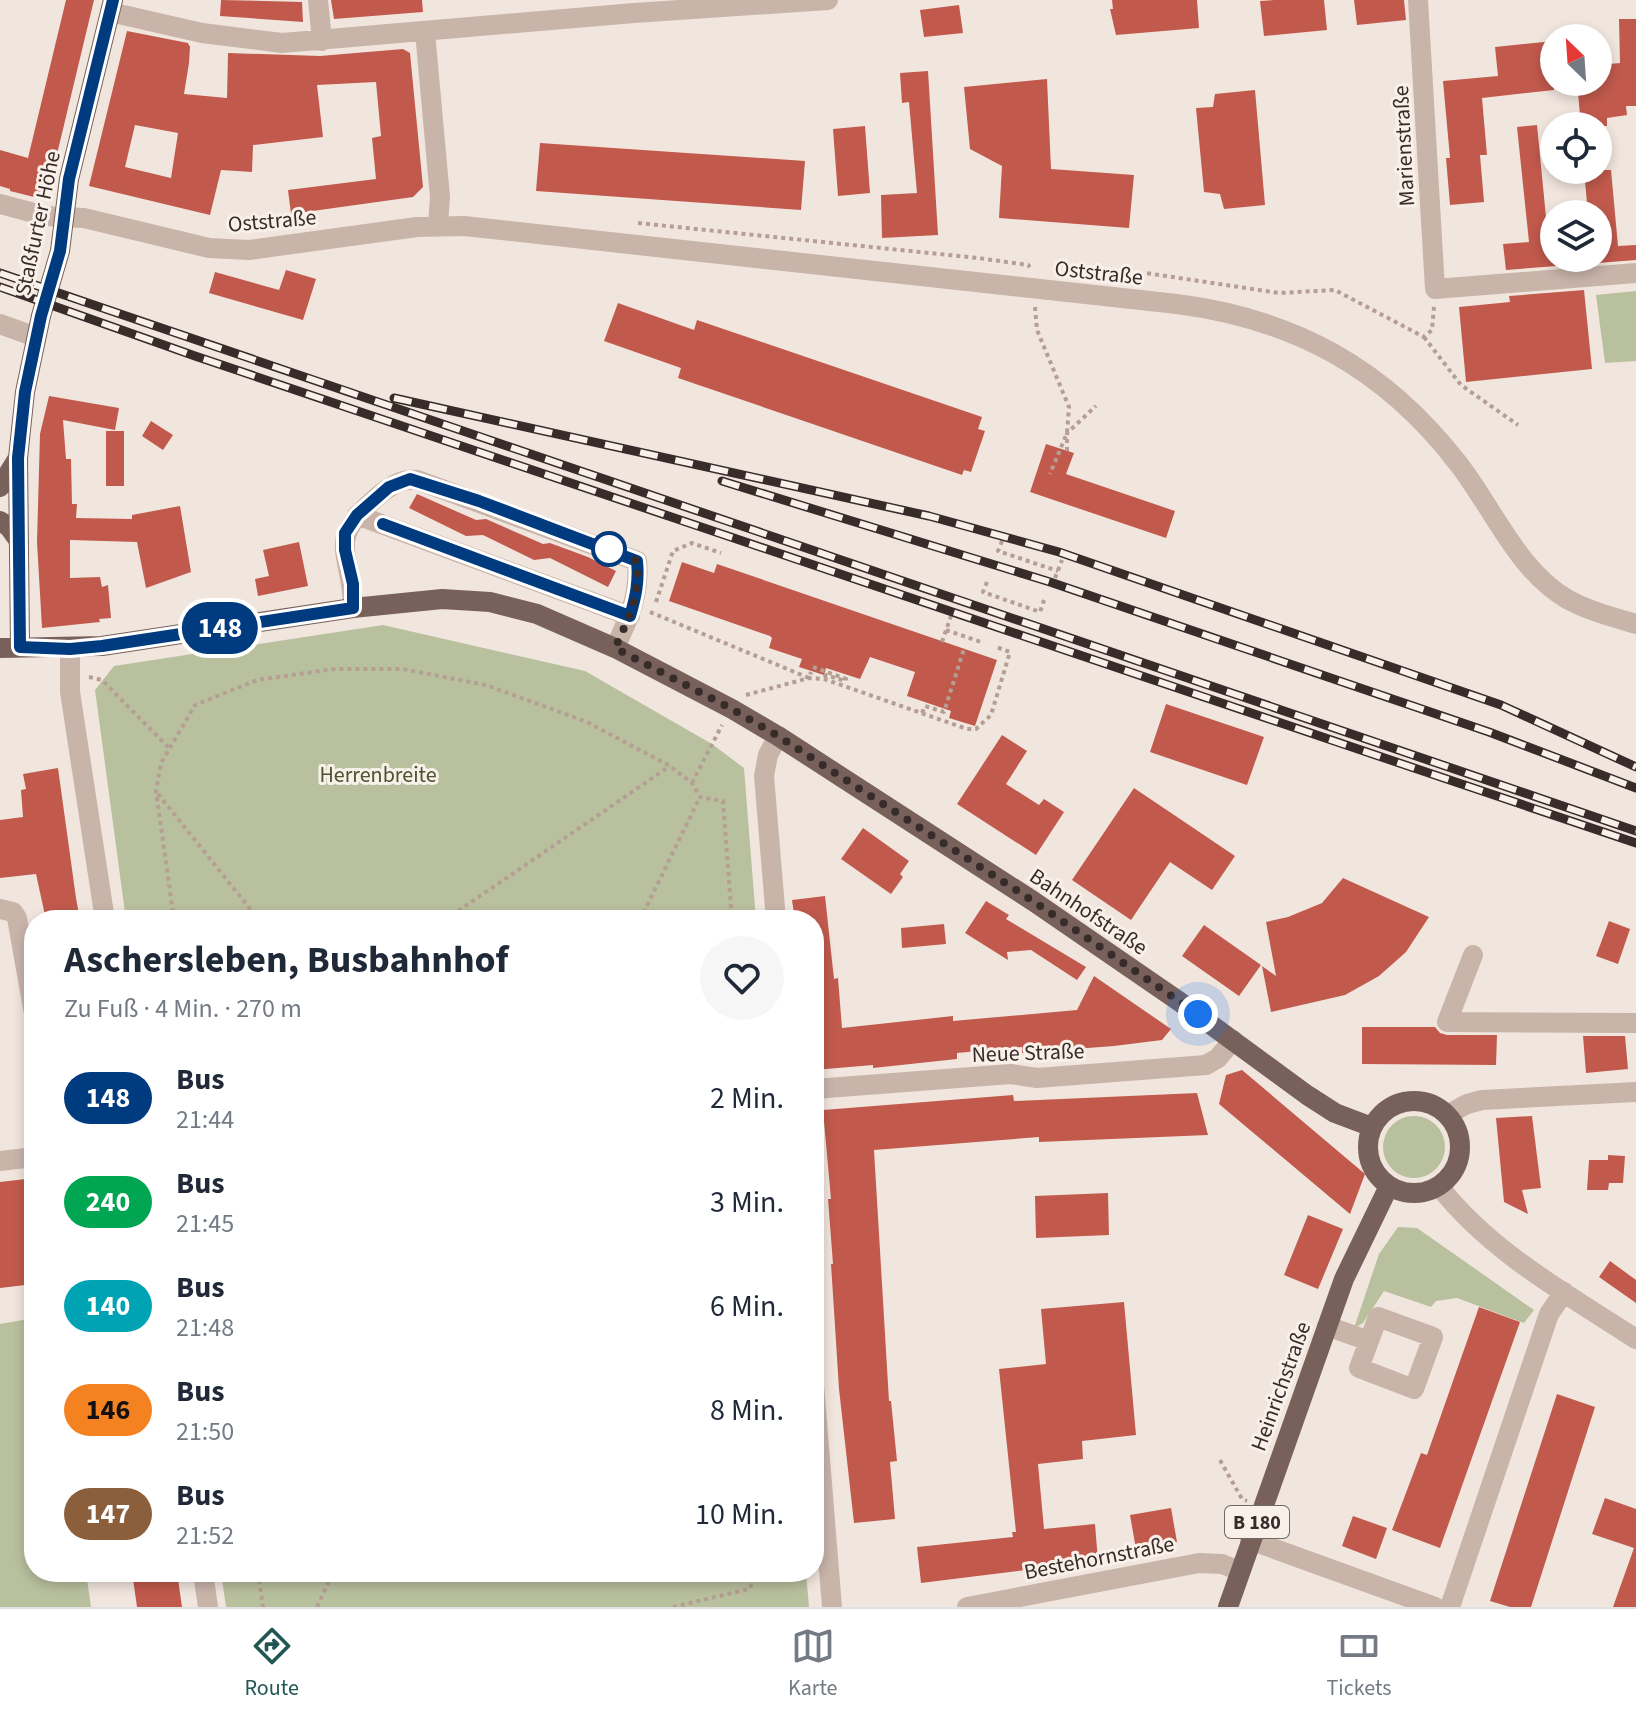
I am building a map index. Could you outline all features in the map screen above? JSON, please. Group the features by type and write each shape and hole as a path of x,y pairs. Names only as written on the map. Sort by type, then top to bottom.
{"main road":[{"name":"Staßfurter Höhe","path":"10,648 19,541 18,458 25,392 36,337 60,251 69,179 112,6"},
{"path":"0,487 18,458"},
{"path":"0,521 19,541"},
{"path":"10,648 102,646 353,608 442,599 490,602 557,622 615,648 778,736"},
{"name":"Bahnhofstraße","path":"778,736 1033,901 1323,1105 1372,1127"},
{"path":"1404,1102 1428,1103 1447,1115 1458,1132 1460,1152 1453,1171 1439,1186 1423,1193 1411,1193 1389,1186 1377,1174 1370,1160 1368,1143 1372,1127 1383,1113 1404,1102"},
{"name":"Heinrichstraße","path":"1228,1607 1357,1247 1389,1186"}],"street":[{"path":"318,0 322,41"},
{"path":"112,6 202,33 282,43 828,0"},
{"name":"Marienstraße","path":"1418,0 1435,289"},
{"path":"425,32 440,197 438,225"},
{"name":"Oststraße","path":"0,204 45,216 84,218 229,250 438,225 1215,309 1242,315 1288,330 1329,350 1385,388 1434,435 1477,489 1524,561 1544,581 1566,598 1597,613 1636,624"},
{"path":"1435,289 1636,273"},
{"path":"0,324 36,337"},
{"path":"353,608 353,584 345,533 357,515 389,487 410,479 637,561 639,585 615,648"},
{"path":"357,515 632,607"},
{"path":"70,649 69,673 104,910"},
{"path":"775,910 764,776 768,755 778,736"},
{"path":"0,909 13,912 17,918 24,958"},
{"path":"1473,955 1447,1022 1636,1023"},
{"name":"Neue Straße","path":"824,1088 1011,1074 1037,1078 1206,1065 1218,1058 1233,1040"},
{"path":"1447,1115 1482,1100 1636,1092"},
{"path":"0,1161 24,1158"},
{"path":"1439,1186 1462,1215 1501,1248 1636,1339"},
{"path":"1450,1607 1549,1314 1564,1292"},
{"path":"1327,1326 1369,1341"},
{"path":"824,1508 832,1607"},
{"path":"1250,1540 1435,1607"},
{"name":"Bestehornstraße","path":"967,1607 1199,1563 1222,1564 1240,1571"},
{"path":"204,1582 208,1607"}],"path":[{"path":"1131,278 1146,273 1279,293 1335,290 1424,337 1461,385 1518,425"},
{"path":"1424,337 1432,330 1435,289"},
{"path":"1036,290 1034,317 1037,330 1069,407 1067,451"},
{"path":"1050,474 1067,433 1096,406"},
{"path":"1002,541 998,551 1058,571"},
{"path":"652,613 673,551 692,543 721,553"},
{"path":"1055,578 1062,560"},
{"path":"987,582 983,592 1040,612 1044,600"},
{"path":"632,607 809,678 824,679 967,729 976,729 991,715 1010,652 996,647"},
{"path":"942,642 951,616"},
{"path":"946,630 981,642"},
{"path":"922,714 925,706 944,712 964,649"},
{"path":"809,678 812,668 846,679 826,675 824,679"},
{"path":"173,910 156,791 161,763 195,705 257,680 334,669 403,669 486,685 587,722 670,766 692,783 700,797"},
{"path":"69,673 102,680 169,748"},
{"path":"692,783 738,697 809,678"},
{"path":"460,910 670,766"},
{"path":"156,791 251,910"},
{"path":"645,910 700,797"},
{"path":"700,797 723,801 731,910"},
{"path":"1220,1460 1242,1499 1263,1506"},
{"path":"259,1582 263,1607"},
{"path":"317,1607 328,1582"},
{"path":"673,1607 749,1589 753,1582"}],"green space":[{"path":"1636,291 1636,361 1605,363 1596,295"},
{"name":"Herrenbreite","path":"383,625 585,671 712,744 744,768 755,910 125,910 95,690 114,666"},
{"path":"1414,1116 1436,1125 1445,1147 1436,1169 1414,1178 1392,1169 1383,1147 1392,1125"},
{"path":"1398,1227 1417,1228 1534,1310 1524,1323 1457,1298 1436,1301 1431,1307 1384,1291 1363,1323 1354,1328 1379,1254"},
{"path":"24,1320 24,1582 87,1582 91,1607 0,1607 0,1324"},
{"path":"222,1582 807,1582 809,1607 226,1607"}],"building":[{"path":"66,0 94,0 46,200 0,186 0,150 28,158"},
{"path":"221,0 302,2 303,22 220,16"},
{"path":"331,0 422,0 423,12 334,19"},
{"path":"1112,0 1197,0 1199,28 1116,35 1110,9 1113,9"},
{"path":"1324,0 1327,30 1264,36 1260,1"},
{"path":"1354,0 1404,0 1406,20 1357,25"},
{"path":"959,5 963,33 924,37 920,10"},
{"path":"1619,19 1636,19 1636,106 1626,106 1627,115 1612,117 1612,112 1580,112 1578,96 1612,96 1612,64 1620,63"},
{"path":"127,31 188,43 189,63 184,94 227,98 228,53 320,56 403,49 410,53 423,187 413,197 291,214 288,190 376,179 372,138 381,136 376,82 317,85 323,137 253,145 252,172 221,170 210,215 89,186","holes":["135,125 178,133 171,178 125,167"]},
{"path":"1540,42 1540,92 1482,98 1487,155 1480,155 1484,202 1450,205 1446,158 1450,158 1443,81 1498,76 1495,47"},
{"path":"928,71 938,235 882,238 881,195 917,193 909,102 902,103 900,73"},
{"path":"1047,79 1051,169 1134,175 1129,228 999,218 1002,166 970,149 964,87"},
{"path":"1255,90 1265,205 1224,209 1220,194 1204,192 1196,108 1213,107 1215,94"},
{"path":"1537,125 1540,184 1543,184 1544,200 1540,200 1540,267 1506,270 1503,244 1529,242 1517,127"},
{"path":"865,126 870,193 838,196 833,129"},
{"path":"540,143 805,161 801,210 536,191"},
{"path":"1612,181 1618,246 1636,245 1636,260 1612,262 1612,200 1587,200 1585,184 1612,184"},
{"path":"286,270 316,279 303,320 209,293 215,272 279,290"},
{"path":"1584,290 1592,369 1466,382 1459,307 1510,302 1509,296"},
{"path":"618,303 694,330 697,320 982,417 978,429 985,431 971,472 964,470 962,475 678,378 681,368 604,341"},
{"path":"49,396 119,408 115,430 63,420 66,459 71,459 72,504 77,504 76,518 132,519 132,515 180,506 191,572 146,588 137,542 70,540 70,578 100,577 102,587 108,585 111,618 42,628 37,542 40,434"},
{"path":"151,421 173,435 163,450 142,436"},
{"path":"106,431 124,431 124,486 106,486"},
{"path":"1046,444 1074,453 1066,474 1175,511 1166,538 1030,492"},
{"path":"417,494 476,520 486,519 543,544 550,543 588,557 616,571 608,587 550,558 534,560 483,535 466,536 409,508"},
{"path":"299,542 308,586 258,596 255,579 269,576 263,550"},
{"path":"682,562 714,573 717,564 997,660 975,726 949,718 951,711 907,696 915,672 870,657 860,679 826,668 824,675 799,667 802,659 769,648 770,636 669,601"},
{"path":"1166,704 1264,737 1247,785 1150,752"},
{"path":"1002,735 1027,751 1006,784 1039,805 1044,799 1064,812 1036,855 957,804"},
{"path":"58,768 78,910 44,910 36,874 0,878 0,820 23,817 21,790 26,789 23,774"},
{"path":"1134,788 1235,856 1212,890 1170,862 1131,920 1072,880"},
{"path":"863,828 909,861 891,894 841,859"},
{"path":"1343,878 1429,917 1406,952 1379,976 1345,995 1271,1012 1262,966 1276,976 1266,922 1322,903"},
{"path":"825,896 834,979 838,978 842,1028 953,1016 953,1021 1077,1010 1094,976 1171,1029 1162,1040 1114,1046 1022,1053 1022,1047 957,1053 957,1059 873,1068 873,1065 824,1069 824,910 794,910 792,900"},
{"path":"986,901 1009,915 1006,919 1086,967 1077,980 1031,950 1007,952 1008,960 965,933"},
{"path":"1609,921 1630,929 1618,964 1596,956"},
{"path":"944,924 946,944 902,948 901,928"},
{"path":"1204,925 1261,965 1239,996 1182,956"},
{"path":"1362,1027 1435,1027 1447,1035 1497,1035 1496,1065 1362,1064"},
{"path":"1583,1036 1625,1036 1628,1069 1586,1073"},
{"path":"1242,1070 1365,1174 1350,1214 1219,1104 1226,1075"},
{"path":"1197,1093 1208,1135 1039,1142 1039,1137 874,1150 889,1401 897,1461 890,1462 895,1519 854,1523 839,1389 824,1110 1013,1095 1014,1101"},
{"path":"1532,1116 1541,1188 1522,1190 1528,1214 1504,1202 1496,1118"},
{"path":"1608,1155 1625,1156 1623,1183 1609,1183 1608,1190 1587,1190 1589,1160 1608,1160"},
{"path":"24,1179 24,1285 0,1288 0,1182"},
{"path":"1108,1193 1109,1235 1036,1238 1035,1196"},
{"path":"1308,1215 1343,1229 1318,1289 1284,1275"},
{"path":"1610,1261 1636,1280 1636,1303 1599,1277"},
{"path":"1124,1302 1136,1435 1082,1441 1083,1459 1038,1464 1044,1529 1095,1524 1098,1561 921,1583 917,1547 1013,1537 1012,1532 1016,1532 999,1369 1046,1364 1041,1309"},
{"path":"1479,1307 1520,1322 1440,1548 1392,1530 1421,1453 1427,1455"},
{"path":"1557,1394 1595,1407 1531,1607 1510,1607 1490,1601"},
{"path":"1605,1498 1636,1509 1636,1607 1613,1607 1634,1548 1592,1534"},
{"path":"1171,1508 1177,1542 1136,1549 1130,1515"},
{"path":"1353,1516 1387,1528 1376,1559 1342,1546"},
{"path":"133,1582 178,1582 182,1607 137,1607"}],"railway":[{"path":"0,273 1636,831"},
{"path":"0,287 195,356 1636,843"},
{"path":"394,398 929,516 1059,552 1501,705 1636,767"},
{"path":"722,481 1050,582 1489,732 1636,788"}],"bus line":[{"name":"148","path":"113,0 69,179 60,251 41,316 25,392 18,458 20,647 70,649 102,646 353,608 353,584 345,550 345,533 357,515 389,487 410,479 479,501 637,561 639,585 630,616 383,524"}],"route":[{"path":"609,549 637,561 639,585 630,616 615,648 778,736 1033,901 1198,1014"}]}
